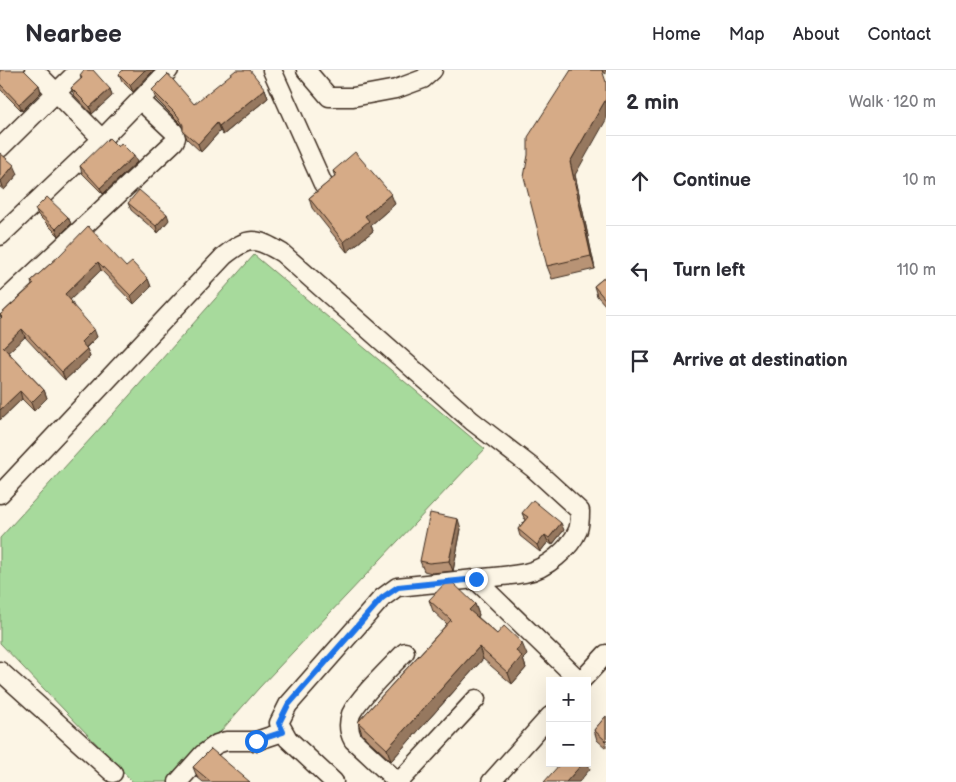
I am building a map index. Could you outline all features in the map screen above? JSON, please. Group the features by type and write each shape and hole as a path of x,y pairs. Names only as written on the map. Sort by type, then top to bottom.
{"street":[{"path":"34,70 102,139"},
{"path":"0,148 79,70"},
{"path":"0,236 102,139 170,70"},
{"path":"272,70 323,184"},
{"path":"306,70 330,98 353,97 396,89 423,80 433,70"},
{"path":"0,305 174,142 176,138 174,132 140,100"},
{"path":"0,494 224,256 240,244 255,241 266,244 282,253 472,421 533,468 580,511 578,529 561,553 527,573 398,587 390,591 288,705 279,723 283,732 330,781"},
{"path":"476,579 577,677"},
{"path":"404,652 358,703 349,725 349,733 353,740 398,782 476,699"},
{"path":"585,677 606,654"},
{"path":"0,671 112,773"},
{"path":"491,782 546,720"},
{"path":"178,782 203,754 217,744 226,741 256,741 283,732"}],"green space":[{"path":"254,255 485,449 259,688 176,782 133,782 0,643 0,538"}],"building":[{"path":"0,70 24,70 39,85 19,104 0,84"},
{"path":"84,70 93,70 110,89 90,107 71,88 82,78 80,75"},
{"path":"123,70 145,70 130,85 119,74"},
{"path":"236,70 250,70 265,89 219,126 217,123 198,144 183,131 183,125 178,116 152,90 168,74 194,104"},
{"path":"571,70 602,70 606,82 606,99 570,162 591,256 547,266 524,177 528,155 528,137"},
{"path":"109,138 118,147 121,143 134,156 100,188 80,166"},
{"path":"355,152 391,194 365,216 369,221 344,242 309,198 337,175 333,171"},
{"path":"0,153 14,165 1,181 0,181"},
{"path":"139,190 167,214 156,226 128,203"},
{"path":"47,197 68,217 56,229 35,209"},
{"path":"88,226 126,267 132,262 148,279 131,296 98,262 65,294 94,329 81,342 87,349 62,372 22,329 3,347 44,390 31,403 20,391 0,410 0,319 2,317 0,315 34,284 31,281"},
{"path":"606,276 606,298 605,299 594,286"},
{"path":"533,500 561,523 549,538 545,535 537,545 518,529 528,517 522,513"},
{"path":"430,513 458,519 449,561 429,563 420,561"},
{"path":"450,580 475,604 469,610 497,634 504,626 522,643 516,651 522,656 508,673 479,647 387,749 358,722 451,620 429,600"},
{"path":"606,716 606,741 594,730"},
{"path":"211,749 250,782 211,782 193,767"},
{"path":"557,767 579,767 566,782 544,782"}],"route":[{"path":"256,741 283,732 279,723 282,713 288,705 390,591 398,587 476,579"}]}
